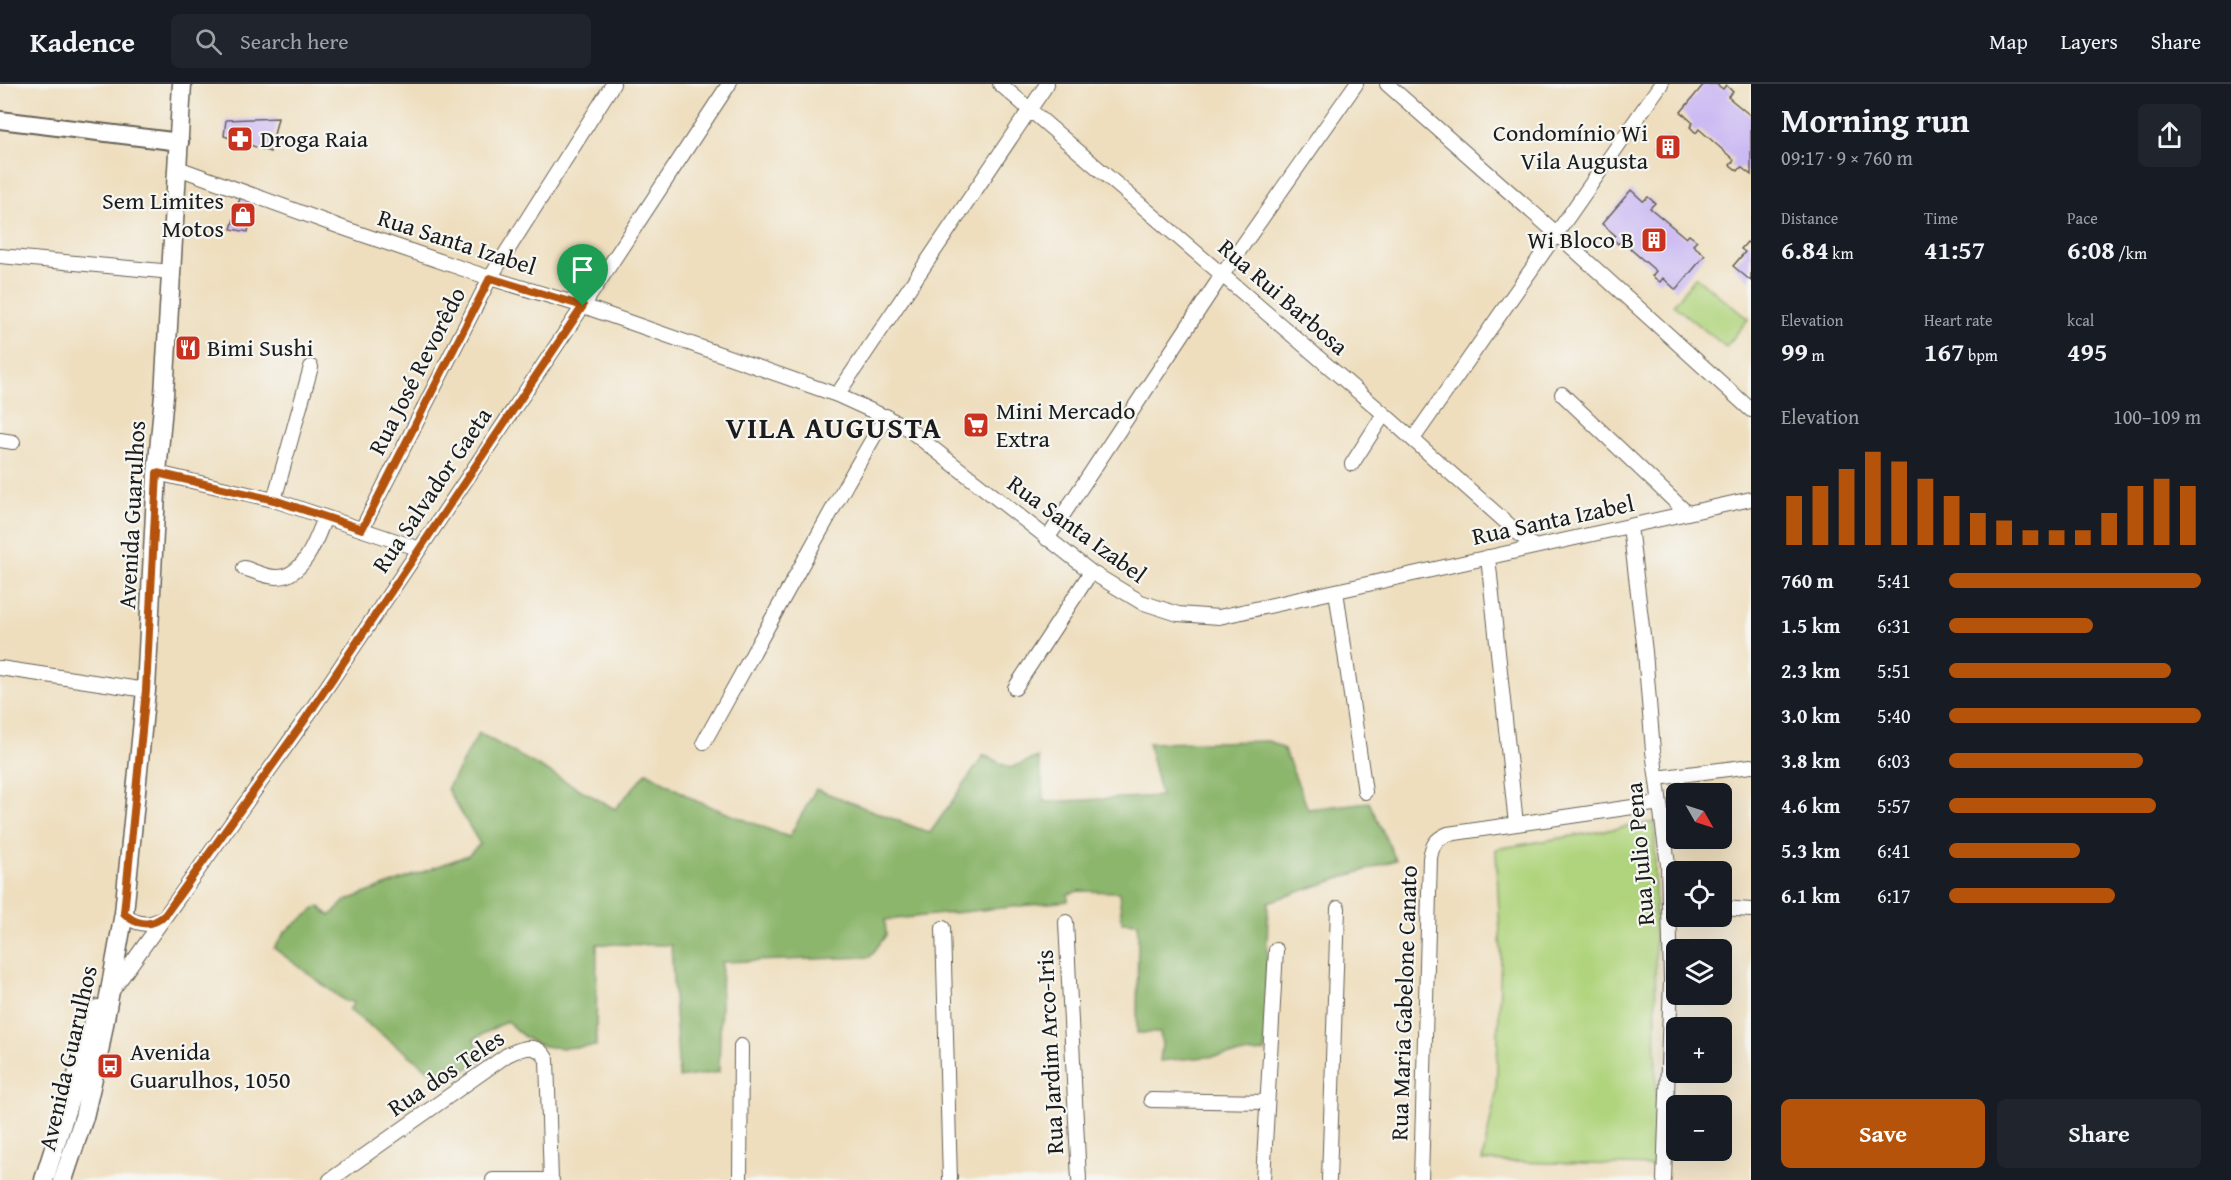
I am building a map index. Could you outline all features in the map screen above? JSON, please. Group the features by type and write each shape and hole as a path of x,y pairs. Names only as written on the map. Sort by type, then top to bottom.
{"main road":[{"name":"Avenida Guarulhos","path":"63,1180 84,1117 111,992 124,913 146,690 157,473 172,272 182,84"},
{"name":"Avenida Guarulhos","path":"44,1180 118,948"},
{"path":"77,1180 84,1117"}],"street":[{"name":"Rua José Revorêdo","path":"362,529 490,278 613,84"},
{"name":"Rua Salvador Gaeta","path":"111,992 302,724 729,84"},
{"name":"Rua Rui Barbosa","path":"1000,84 1413,439 1534,547"},
{"path":"837,395 1047,84"},
{"path":"1047,539 1222,275 1356,84"},
{"path":"1387,84 1748,402"},
{"path":"1413,439 1661,84"},
{"path":"0,120 180,142"},
{"name":"Rua Santa Izabel","path":"178,168 346,229 490,278 583,306 837,395 886,416 903,425 1091,572 1141,602 1178,614 1219,617 1751,499"},
{"path":"0,256 172,272"},
{"path":"274,500 310,367"},
{"path":"1562,394 1687,513"},
{"path":"1352,464 1384,414"},
{"path":"704,742 886,416"},
{"path":"157,473 274,500 420,549"},
{"path":"244,568 277,578 288,575 311,551 325,517"},
{"name":"Rua Julio Pena","path":"1630,526 1667,861"},
{"path":"1488,557 1516,824"},
{"path":"1015,688 1091,572"},
{"path":"1336,591 1365,792"},
{"path":"0,668 146,690"},
{"path":"1657,778 1751,766"},
{"name":"Rua Maria Gabelone Canato","path":"1421,1180 1431,850 1436,842 1448,834 1660,803"},
{"path":"1329,1180 1338,908"},
{"path":"1732,909 1751,910"},
{"path":"124,913 133,921 144,924 155,922 165,915"},
{"name":"Rua Jardim Arco-Iris","path":"1066,922 1079,1180"},
{"name":"Rua Julio Pena","path":"1664,1180 1672,927"},
{"path":"943,928 950,1180"},
{"path":"1263,1180 1276,950"},
{"path":"740,1180 741,1046"},
{"name":"Rua dos Teles","path":"330,1180 507,1054 529,1047 543,1052 547,1060 552,1180"},
{"path":"1151,1100 1267,1102"},
{"path":"493,1180 552,1180"}],"green space":[{"path":"1696,277 1748,319 1726,347 1673,305"},
{"path":"479,733 615,809 647,772 696,801 789,837 816,789 930,833 984,755 1010,768 1038,757 1045,802 1161,796 1148,743 1269,741 1284,749 1308,809 1369,802 1396,860 1268,902 1265,1052 1160,1061 1162,1045 1160,1033 1137,1033 1138,923 1122,922 1119,892 1079,891 1068,894 1068,901 885,920 886,935 870,957 722,962 719,1072 679,1078 671,945 597,944 596,1046 547,1047 527,1039 507,1021 474,1039 483,1059 445,1082 349,1010 354,1002 345,1001 274,948 286,931 319,906 330,916 345,901 468,855 480,844 447,789"},
{"path":"1655,822 1656,1166 1482,1161 1496,1094 1501,955 1496,849"}],"building":[{"path":"1704,84 1716,84 1723,89 1726,85 1733,92 1728,97 1751,116 1751,175 1741,167 1738,171 1730,165 1734,160 1699,129 1696,133 1690,127 1693,123 1681,112"},
{"path":"278,118 270,152 224,136 226,120"},
{"name":"Condomínio Wi Vila Augusta","path":"1667,136 1678,145 1668,158 1657,149"},
{"name":"Wi Bloco B","path":"1631,190 1643,201 1648,197 1655,203 1650,208 1686,238 1689,235 1697,241 1693,245 1705,255 1676,290 1663,278 1660,282 1652,276 1656,271 1621,241 1618,244 1612,238 1615,235 1602,224"},
{"name":"Sem Limites Motos","path":"240,198 253,202 248,232 231,229"},
{"path":"1747,242 1751,245 1751,281 1733,266 1745,252 1741,249"}],"place":[{"name":"Droga Raia","path":"240,139"},
{"name":"Condomínio Wi Vila Augusta","path":"1668,147"},
{"name":"Sem Limites Motos","path":"243,215"},
{"name":"Wi Bloco B","path":"1654,240"},
{"name":"Bimi Sushi","path":"188,348"},
{"name":"Mini Mercado Extra","path":"976,425"},
{"name":"Avenida Guarulhos, 1050","path":"110,1066"}],"district":[{"name":"VILA AUGUSTA","path":"834,428"}],"route":[{"path":"490,278 583,306 302,724 165,915 150,924 133,921 124,913 146,690 157,473 274,500 362,529 490,278"}]}
